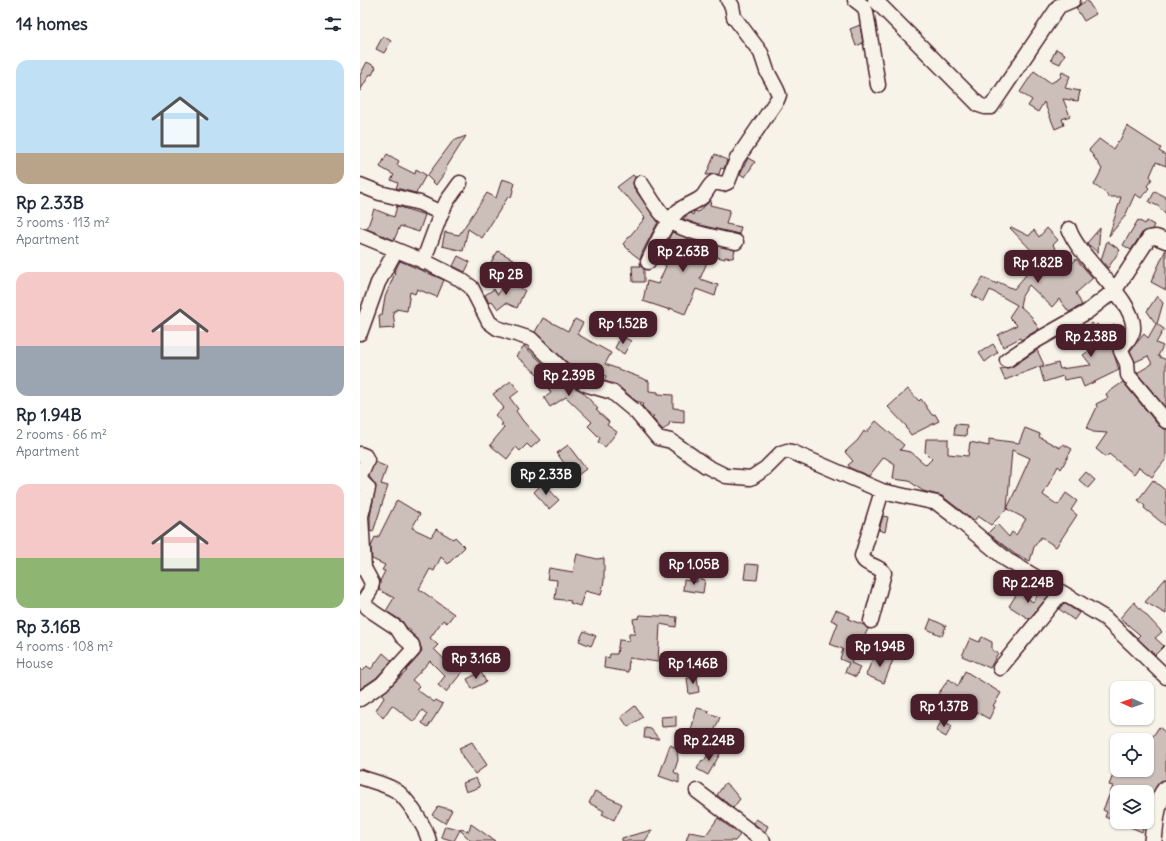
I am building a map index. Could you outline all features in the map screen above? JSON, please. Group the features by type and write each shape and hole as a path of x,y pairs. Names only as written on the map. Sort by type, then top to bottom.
{"main road":[{"path":"1154,841 1159,800 1166,789"}],"street":[{"path":"648,262 670,222 687,204 703,196 710,184 714,182 723,184 728,182 737,160 779,95 767,71 761,53 734,17 732,6 728,0"},
{"path":"864,1 979,105 991,107 1056,3 1073,0"},
{"path":"864,1 878,85"},
{"path":"423,262 441,213 447,201 460,183"},
{"path":"641,183 663,216 670,222 691,231 736,242"},
{"path":"360,185 380,193 420,203 441,213"},
{"path":"1069,229 1079,246 1114,290 1132,316 1134,328 1132,336 1121,351 1127,363 1128,375 1166,421"},
{"path":"360,235 460,279 471,287 489,322 497,328 531,339 568,375 588,385 612,392 636,412 658,438 670,441 706,466 726,476 751,478 766,468 781,453 787,451 882,491 937,503 1008,560 1105,618 1166,677"},
{"path":"1007,360 1032,343 1087,312 1114,290 1149,238 1156,237 1166,241"},
{"path":"360,333 378,283 396,250"},
{"path":"360,454 365,456 367,460 360,476 362,482 368,488 361,516 364,568 372,583 370,591 365,599 365,603 367,607 397,628 402,636 412,645 413,650 382,684 360,699"},
{"path":"871,622 884,573 882,570 865,561 862,556 882,491"},
{"path":"1000,668 1061,593"},
{"path":"360,777 394,789 400,794 424,826 429,841"},
{"path":"697,792 762,841"}],"building":[{"path":"1087,0 1096,14 1084,21 1076,8"},
{"path":"860,25 863,43 856,46 850,29"},
{"path":"383,36 391,41 384,53 376,49"},
{"path":"1056,49 1065,54 1060,64 1051,60"},
{"path":"367,62 376,67 360,91 360,75"},
{"path":"1034,71 1051,83 1060,78 1062,72 1070,76 1065,88 1080,91 1078,101 1063,99 1070,116 1062,119 1064,125 1055,129 1044,102 1038,112 1028,106 1032,100 1020,92"},
{"path":"1127,126 1161,148 1159,151 1166,155 1166,166 1156,162 1150,176 1152,179 1147,186 1149,188 1141,198 1135,194 1125,216 1109,236 1121,197 1108,197 1106,193 1094,185 1102,169 1089,150 1099,139 1113,149 1118,141 1119,142"},
{"path":"466,136 446,168 446,171 436,185 427,176 453,141"},
{"path":"387,154 399,161 397,165 415,174 416,169 426,175 416,193 396,188 398,183 391,180 394,175 380,167"},
{"path":"715,154 727,160 724,169 721,168 719,174 706,175"},
{"path":"748,158 755,162 745,177 740,174"},
{"path":"633,175 635,177 633,183 634,188 658,222 640,259 623,244 645,218 627,196 626,197 617,187"},
{"path":"502,179 515,183 511,198 508,197 482,238 468,229 463,251 442,246 445,232 459,235 487,193 496,198"},
{"path":"1155,191 1166,197 1166,215 1158,206 1149,202"},
{"path":"711,200 710,205 730,210 726,224 741,227 739,234 700,225 683,219 690,213 693,215 694,211 698,212"},
{"path":"397,206 425,215 419,232 400,226 394,240 367,229 374,209 394,217"},
{"path":"1138,220 1145,224 1147,221 1154,225 1152,229 1142,233 1131,250 1123,245"},
{"path":"1011,227 1029,236 1034,230 1039,237 1047,228 1058,240 1053,245 1068,269 1076,259 1093,278 1076,293 1082,305 1069,312 1059,299 1052,307 1029,285 1022,296 1020,306 1031,316 1039,329 1021,340 1020,338 1003,347 998,335 1017,325 1009,317 1017,305 990,290 984,302 972,295 983,277 997,284 998,282 1014,289 1026,275 1021,269 1025,260 1034,253 1010,228"},
{"path":"1100,228 1098,253 1087,243"},
{"path":"672,232 696,241 735,250 733,258 725,257 725,259 710,255 700,279 718,285 715,296 696,289 685,314 670,308 670,310 643,301 647,281 658,284 666,266 658,260"},
{"path":"1107,241 1120,250 1108,268 1101,260"},
{"path":"1166,249 1166,290 1151,282"},
{"path":"498,251 520,263 511,278 490,264"},
{"path":"458,256 470,262 465,272 453,266"},
{"path":"400,261 444,280 437,297 417,289 415,294 410,292 407,311 396,309 396,311 393,311 395,328 380,329 379,315 382,315 385,297 395,273 394,272"},
{"path":"632,266 641,266 644,269 644,282 633,282"},
{"path":"504,281 525,290 517,308 506,303 498,309 492,301 489,303 485,295 494,289 498,295"},
{"path":"1157,296 1163,303 1157,324 1164,329 1156,343 1163,346 1158,356 1166,360 1166,408 1137,373 1152,364 1148,356 1135,362 1130,351 1144,334 1148,338 1156,324 1147,311"},
{"path":"543,318 568,331 575,319 583,323 577,334 611,353 605,364 649,381 649,391 658,392 658,394 673,395 673,408 684,409 684,423 670,422 669,425 663,430 652,418 654,416 650,415 642,406 643,403 636,401 617,385 604,381 606,376 584,365 580,372 573,368 535,332"},
{"path":"1092,323 1095,327 1097,324 1103,332 1114,324 1122,334 1115,344 1113,351 1119,370 1084,387 1080,377 1064,380 1063,376 1044,382 1040,368 1058,363 1060,369 1091,365 1083,355 1095,347 1082,329"},
{"path":"621,336 631,341 624,354 615,348"},
{"path":"993,344 998,352 985,362 979,353"},
{"path":"524,346 562,381 583,392 598,409 596,410 609,422 607,425 617,432 605,447 598,442 600,438 588,426 592,422 566,397 550,407 544,398 551,393 541,377 516,356"},
{"path":"1037,350 1044,365 1005,380 1000,369 1012,367"},
{"path":"511,381 519,391 510,398 518,409 516,411 540,440 531,448 527,444 520,451 516,447 507,459 490,445 504,428 501,425 503,424 495,415 504,408 493,394"},
{"path":"1123,382 1159,426 1166,429 1166,459 1152,477 1139,467 1134,474 1109,454 1106,457 1096,449 1107,433 1093,432 1087,428 1097,407 1096,404 1108,398 1106,394"},
{"path":"908,389 919,401 921,399 932,415 935,414 939,421 911,435 906,428 907,427 888,407"},
{"path":"876,421 904,445 900,450 911,452 926,465 932,459 925,452 926,439 948,439 948,454 968,456 970,442 989,446 989,439 1019,443 1025,428 1040,434 1039,437 1060,448 1063,444 1072,449 1061,469 1058,466 1043,495 1058,505 1066,493 1077,501 1071,510 1077,515 1056,547 1041,537 1034,547 1030,561 1016,555 988,533 997,524 1009,537 1012,532 1016,535 1026,519 1007,509 991,525 978,516 974,521 942,496 923,491 909,481 893,479 895,464 884,457 869,476 850,468 848,465 853,461 845,452 858,440 864,431 866,433","holes":["1012,450 1030,458 1007,509"]},
{"path":"955,424 967,425 966,436 954,435"},
{"path":"568,445 586,469 574,478 557,453"},
{"path":"375,462 387,467 381,484 388,486 373,532 370,531 370,517 376,486 369,476"},
{"path":"1086,472 1095,480 1088,488 1079,480"},
{"path":"1153,480 1166,491 1166,526 1144,508 1145,506 1138,500"},
{"path":"543,483 559,500 549,509 534,492"},
{"path":"397,500 420,514 412,528 431,537 436,529 453,539 455,537 465,547 448,564 441,557 434,571 430,569 419,589 454,614 447,623 443,620 430,638 438,645 434,649 453,668 457,664 464,670 446,692 438,685 445,676 430,661 412,680 419,686 416,689 434,702 436,700 443,704 428,727 422,723 427,714 422,710 414,722 392,705 383,718 376,710 384,698 382,694 407,671 406,670 419,656 422,650 418,639 410,632 411,630 407,628 402,621 386,611 394,598 379,590 380,581 385,571 382,570 385,565 372,559 371,547 375,537 378,538"},
{"path":"883,516 888,517 885,532 879,530"},
{"path":"577,554 597,559 604,558 604,581 601,595 585,591 580,606 570,603 571,601 555,599 557,580 547,579 549,568 573,572"},
{"path":"746,564 759,565 757,580 744,579"},
{"path":"697,578 705,580 703,593 683,590 684,580 697,582"},
{"path":"1166,578 1166,614 1145,602"},
{"path":"1041,590 1049,595 1029,619 1009,606 1018,592 1033,602"},
{"path":"1134,602 1162,632 1155,638 1164,646 1155,655 1137,638 1140,635 1120,618"},
{"path":"1064,603 1079,613 1074,620 1059,609"},
{"path":"836,610 850,616 848,619 864,625 868,629 865,635 867,636 863,647 858,645 851,663 860,667 856,677 845,672 849,663 840,659 843,649 830,644 838,623 831,620"},
{"path":"640,615 677,617 676,627 660,624 658,662 629,658 628,672 604,668 605,657 609,658 610,654 617,654 619,640 629,641 629,634 635,634 633,619 639,618"},
{"path":"931,619 946,626 942,636 927,629"},
{"path":"584,631 596,636 591,646 579,641"},
{"path":"982,637 992,642 992,650 998,653 990,668 962,656 970,638 979,642"},
{"path":"383,653 392,661 376,678 360,689 360,668 363,671 367,666 371,669"},
{"path":"875,653 893,660 884,683 866,675"},
{"path":"965,671 1001,693 993,706 995,707 989,719 951,697 948,701 938,694 949,679 958,686"},
{"path":"481,672 486,682 472,689 467,679"},
{"path":"697,677 699,692 689,694 687,678"},
{"path":"635,706 643,717 628,727 621,717"},
{"path":"697,708 709,711 708,713 720,717 711,739 690,734"},
{"path":"676,716 676,726 662,727 661,717"},
{"path":"942,720 952,726 946,737 936,731"},
{"path":"1159,727 1166,733 1166,779 1158,784 1154,792 1154,785 1109,785 1112,777 1154,777 1154,734"},
{"path":"645,728 651,729 659,739 644,738"},
{"path":"472,742 487,765 475,774 463,758 459,748"},
{"path":"670,745 677,748 678,760 674,772 679,775 679,783 659,776"},
{"path":"711,749 720,754 708,775 697,769"},
{"path":"476,778 480,787 466,792 463,783"},
{"path":"725,783 740,799 733,808 717,795"},
{"path":"595,791 622,804 614,820 602,814 604,811 589,803"},
{"path":"1110,793 1110,819 1105,817 1107,812 1103,810"},
{"path":"438,806 452,810 445,823 432,815"},
{"path":"718,818 740,835 735,841 686,841 689,832 706,835"},
{"path":"756,819 768,826 765,832 753,823"},
{"path":"471,824 495,841 471,841 460,830 454,841 441,837 445,826 469,831"},
{"path":"1135,829 1143,829 1142,832"},
{"path":"652,830 645,841 622,841 622,838"}]}
